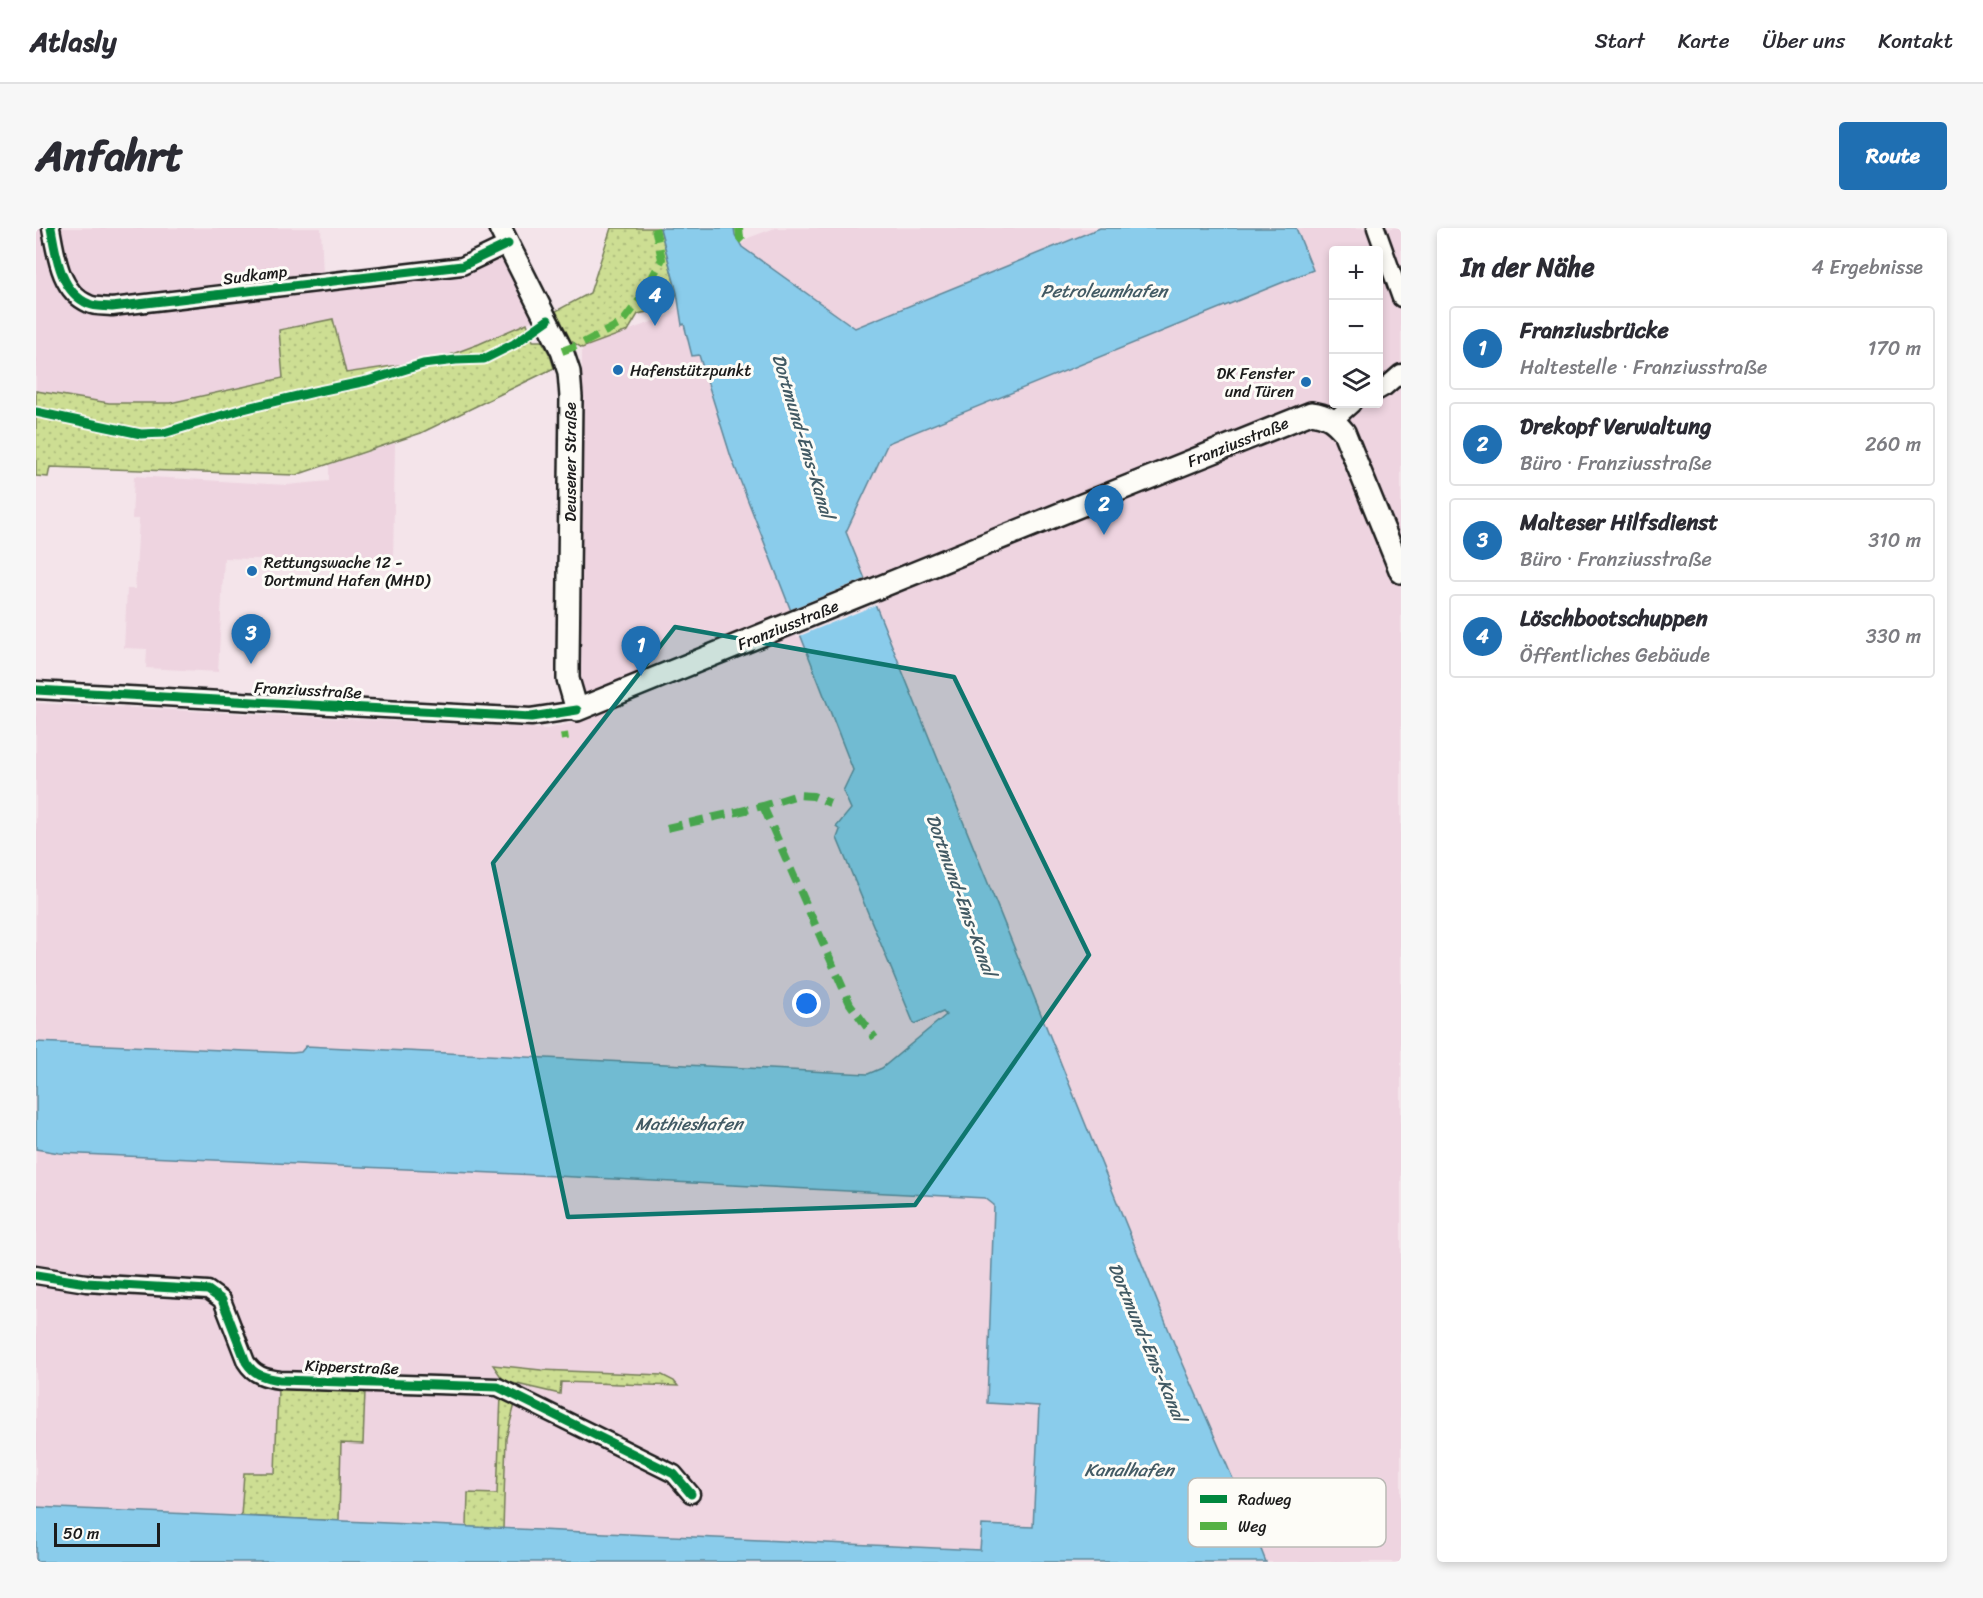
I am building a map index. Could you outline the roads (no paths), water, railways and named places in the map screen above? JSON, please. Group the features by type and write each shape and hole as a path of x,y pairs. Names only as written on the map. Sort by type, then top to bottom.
{"main road":[{"name":"Deusener Straße","path":"504,236 562,351 568,372 571,397 568,673 577,710"},
{"name":"Franziusstraße","path":"577,710 1274,427 1311,413 1334,420"},
{"path":"1334,420 1344,432 1401,572"}],"street":[{"name":"Sudkamp","path":"51,228 57,263 69,289 89,304 112,307 462,266 504,236"},
{"path":"1376,228 1401,298"},
{"path":"1383,388 1401,373"},
{"path":"1334,420 1348,408"},
{"name":"Franziusstraße","path":"36,690 522,717 554,715 577,710"},
{"name":"Kipperstraße","path":"36,1275 86,1283 208,1290 222,1300 246,1362 262,1377 280,1380 498,1387 674,1473 690,1494"}],"water":[{"path":"660,228 734,228 742,247 855,328 1100,228 1296,228 1313,270 888,443 846,532 1174,1343 1233,1478 1188,1478 1188,1547 1260,1547 1266,1562 36,1562 36,1507 980,1550 982,1525 1033,1527 1039,1406 987,1403 994,1205 985,1198 59,1153 36,1149 36,1042 292,1053 301,1052 306,1046 868,1074 882,1068 946,1015 943,1012 914,1024 837,838 840,830 836,827 851,809 843,791 853,770 731,457 699,355 692,356 684,324 682,325 677,293"}],"place":[{"name":"Löschbootschuppen","path":"655,326"},
{"name":"Hafenstützpunkt","path":"618,370"},
{"name":"DK Fenster und Türen","path":"1306,382"},
{"name":"Drekopf Verwaltung","path":"1104,535"},
{"name":"Rettungswache 12 - Dortmund Hafen (MHD)","path":"252,571"},
{"name":"Malteser Hilfsdienst","path":"251,664"},
{"name":"Franziusbrücke","path":"641,676"}],"water label":[{"name":"Petroleumhafen","path":"1104,291"},
{"name":"Dortmund-Ems-Kanal","path":"803,436"},
{"name":"Dortmund-Ems-Kanal","path":"961,895"},
{"name":"Mathieshafen","path":"689,1124"},
{"name":"Dortmund-Ems-Kanal","path":"1147,1342"},
{"name":"Kanalhafen","path":"1129,1470"}]}
